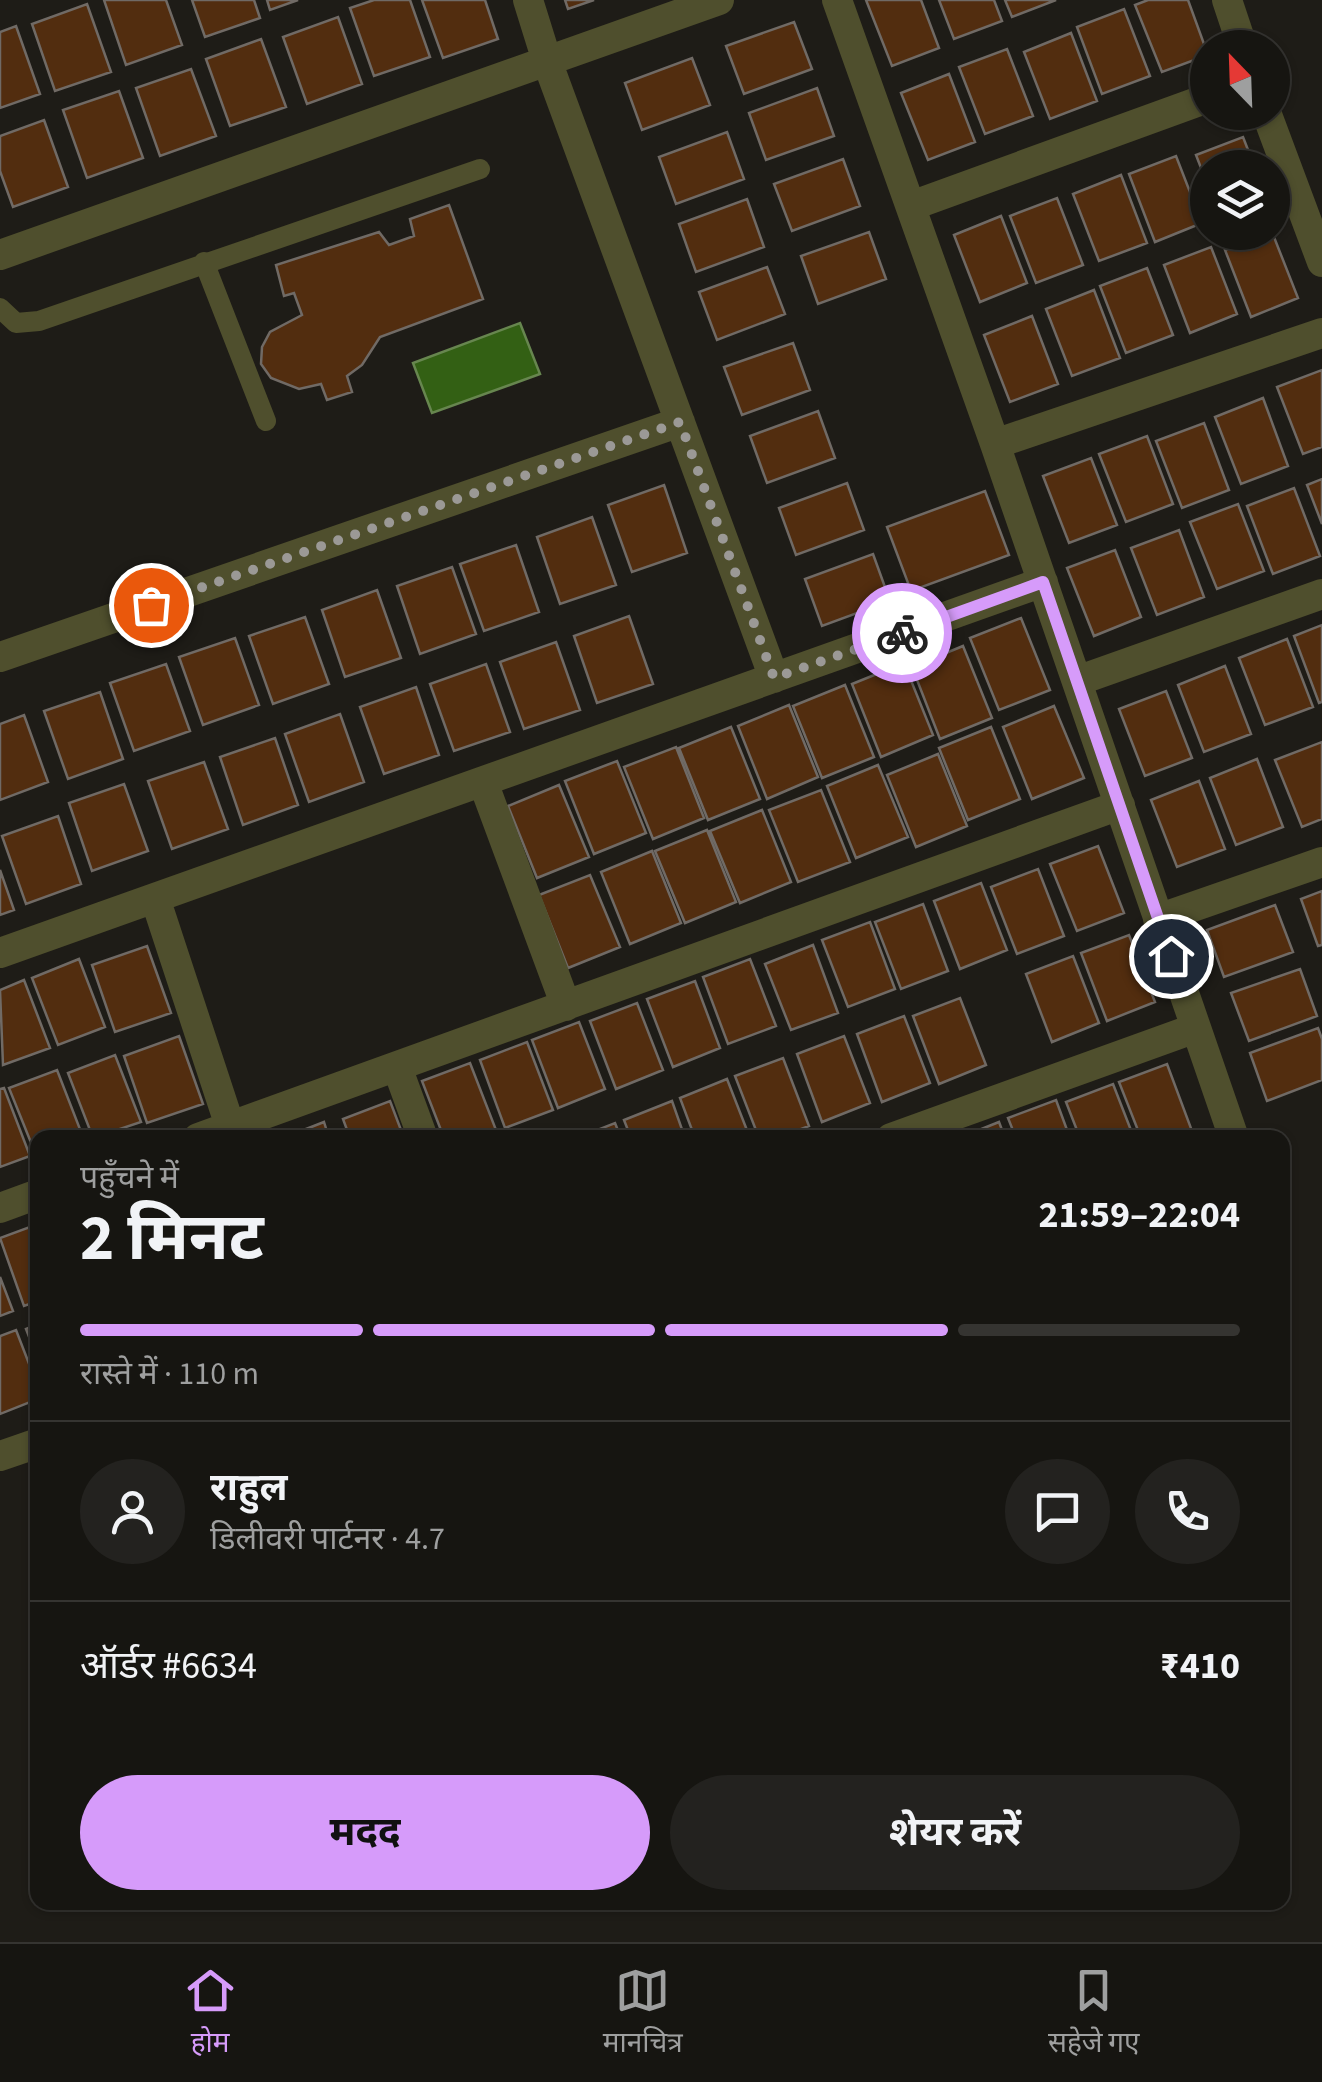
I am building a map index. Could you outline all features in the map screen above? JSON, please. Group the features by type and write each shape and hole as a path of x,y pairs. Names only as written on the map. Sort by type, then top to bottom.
{"street":[{"path":"528,0 547,62 774,678"},
{"path":"0,255 719,0"},
{"path":"837,0 1231,1130"},
{"path":"1227,0 1237,30"},
{"path":"912,206 1190,105"},
{"path":"1273,130 1322,262"},
{"path":"995,444 1322,332"},
{"path":"0,657 680,422"},
{"path":"0,953 1043,582"},
{"path":"1077,681 1322,594"},
{"path":"483,782 566,1006"},
{"path":"219,1130 1120,805"},
{"path":"1158,919 1322,862"},
{"path":"155,898 230,1126"},
{"path":"914,1130 1196,1028"},
{"path":"397,1067 420,1130"},
{"path":"0,1208 30,1197"},
{"path":"0,1456 30,1446"}],"lane":[{"path":"0,308 16,323 26,324 480,169"},
{"path":"204,262 266,421"}],"shaded area":[{"path":"520,323 540,374 432,413 413,363"}],"building":[{"path":"104,0 166,0 182,45 126,65"},
{"path":"192,0 254,0 260,18 205,37"},
{"path":"267,0 298,0 270,10"},
{"path":"374,0 410,0 430,57 374,76 350,8"},
{"path":"422,0 485,0 498,39 443,58"},
{"path":"565,0 594,0 568,9"},
{"path":"866,0 921,0 939,48 892,66"},
{"path":"939,0 994,0 1002,21 954,39"},
{"path":"1005,0 1056,0 1012,17"},
{"path":"1148,0 1188,0 1199,30 1190,30 1190,62 1162,72 1135,5"},
{"path":"87,4 111,72 55,91 32,24"},
{"path":"1124,9 1150,76 1102,94 1077,27"},
{"path":"338,17 362,84 307,104 283,37"},
{"path":"794,22 812,69 744,94 726,46"},
{"path":"16,26 40,94 0,108 0,32"},
{"path":"1071,33 1097,101 1050,119 1024,52"},
{"path":"261,39 286,107 230,126 206,59"},
{"path":"1007,49 1033,116 985,134 959,67"},
{"path":"692,58 710,105 642,130 625,83"},
{"path":"191,69 216,136 160,156 136,88"},
{"path":"949,74 975,142 928,160 901,93"},
{"path":"817,88 834,136 766,160 749,113"},
{"path":"119,91 143,158 87,178 63,110"},
{"path":"44,120 68,187 13,207 0,171 0,136"},
{"path":"727,132 744,179 676,204 659,157"},
{"path":"1243,137 1248,150 1209,150"},
{"path":"1176,156 1190,192 1190,228 1155,242 1129,174"},
{"path":"843,159 860,206 792,231 774,184"},
{"path":"1121,175 1147,243 1099,261 1073,194"},
{"path":"1057,198 1083,265 1036,283 1010,216"},
{"path":"747,199 764,247 696,272 679,224"},
{"path":"449,205 483,299 380,337 362,365 347,376 352,392 327,400 321,384 299,389 271,378 261,364 262,347 270,332 302,315 294,293 284,296 276,265 379,232 389,245 414,236 410,219"},
{"path":"1001,216 1027,283 980,302 954,235"},
{"path":"869,232 886,279 818,304 801,256"},
{"path":"1212,250 1237,314 1190,333 1164,265"},
{"path":"1225,250 1279,250 1298,298 1251,317"},
{"path":"767,267 785,314 717,340 699,292"},
{"path":"1147,268 1173,335 1126,353 1100,286"},
{"path":"1094,290 1120,358 1072,376 1046,309"},
{"path":"1032,316 1058,384 1010,402 984,335"},
{"path":"793,343 810,390 742,415 724,367"},
{"path":"1322,370 1322,447 1303,454 1277,387"},
{"path":"1263,398 1288,466 1241,484 1215,417"},
{"path":"818,411 835,458 767,483 750,436"},
{"path":"1204,423 1229,490 1182,508 1156,441"},
{"path":"1147,436 1173,504 1126,522 1099,454"},
{"path":"1091,458 1117,525 1069,543 1043,476"},
{"path":"1322,479 1322,524 1307,485"},
{"path":"847,483 864,530 796,555 779,508"},
{"path":"664,485 687,553 632,572 608,505"},
{"path":"1294,488 1320,556 1273,574 1247,506"},
{"path":"985,491 1009,555 911,591 887,527"},
{"path":"1238,504 1264,571 1217,589 1190,522"},
{"path":"592,517 616,585 560,604 537,537"},
{"path":"1179,530 1204,597 1157,615 1131,548"},
{"path":"516,545 539,612 484,631 460,564"},
{"path":"1115,550 1141,617 1094,636 1067,568"},
{"path":"873,554 890,601 822,626 805,579"},
{"path":"452,567 476,634 420,654 397,586"},
{"path":"377,590 401,658 345,677 322,610"},
{"path":"629,616 653,684 597,703 574,636"},
{"path":"305,617 329,684 273,704 249,636"},
{"path":"1021,618 1050,690 999,710 970,638"},
{"path":"1322,625 1322,702 1319,703 1294,636"},
{"path":"235,638 259,705 203,725 179,657"},
{"path":"1287,639 1313,707 1265,725 1239,658"},
{"path":"556,642 580,710 524,729 500,662"},
{"path":"963,646 992,718 940,739 912,667"},
{"path":"904,663 933,735 881,757 852,684"},
{"path":"166,664 190,731 134,751 110,683"},
{"path":"486,664 510,732 454,751 430,684"},
{"path":"1225,666 1251,734 1204,752 1178,685"},
{"path":"845,685 874,757 822,778 793,706"},
{"path":"416,687 439,755 384,774 360,707"},
{"path":"1166,691 1192,758 1145,776 1119,709"},
{"path":"100,692 123,759 68,779 44,711"},
{"path":"789,705 818,777 767,799 738,726"},
{"path":"1054,706 1084,778 1032,799 1003,727"},
{"path":"340,714 364,782 309,802 285,734"},
{"path":"24,715 48,782 0,800 0,724"},
{"path":"731,727 760,799 708,820 679,748"},
{"path":"991,727 1020,799 968,820 939,748"},
{"path":"275,738 298,805 243,825 220,757"},
{"path":"1322,742 1322,819 1302,827 1275,760"},
{"path":"676,747 704,818 653,839 624,767"},
{"path":"938,754 967,826 916,847 887,775"},
{"path":"1257,759 1283,827 1236,845 1210,778"},
{"path":"617,761 646,833 594,854 565,781"},
{"path":"204,762 228,829 172,849 148,781"},
{"path":"878,765 908,837 856,858 827,786"},
{"path":"1199,781 1225,849 1177,867 1151,800"},
{"path":"124,784 148,851 92,871 69,803"},
{"path":"559,785 589,857 537,878 508,806"},
{"path":"821,790 850,862 798,882 769,810"},
{"path":"762,810 791,882 740,903 710,831"},
{"path":"58,816 81,884 26,904 2,836"},
{"path":"707,830 736,902 685,923 655,851"},
{"path":"1098,846 1124,913 1077,931 1050,864"},
{"path":"652,851 681,923 630,944 601,872"},
{"path":"1038,869 1064,936 1017,954 991,887"},
{"path":"0,870 14,910 0,915"},
{"path":"590,875 620,947 568,968 539,895"},
{"path":"981,883 1007,950 960,969 934,901"},
{"path":"1322,891 1322,945 1318,946 1301,899"},
{"path":"923,904 948,971 901,989 875,922"},
{"path":"1275,905 1293,952 1224,977 1207,930"},
{"path":"870,922 895,989 848,1007 822,940"},
{"path":"1129,935 1155,1002 1107,1021 1081,953"},
{"path":"813,945 838,1013 791,1030 765,964"},
{"path":"147,946 171,1013 115,1032 92,965"},
{"path":"1073,956 1099,1023 1052,1042 1026,974"},
{"path":"79,959 105,1027 58,1045 32,978"},
{"path":"750,959 776,1026 728,1044 703,977"},
{"path":"1300,969 1317,1016 1249,1041 1231,993"},
{"path":"24,980 50,1048 3,1065 0,990"},
{"path":"695,981 720,1048 673,1067 647,999"},
{"path":"960,998 986,1065 939,1084 913,1016"},
{"path":"637,1003 663,1070 616,1089 590,1021"},
{"path":"904,1016 930,1083 882,1102 857,1034"},
{"path":"579,1022 605,1089 558,1108 532,1040"},
{"path":"1318,1028 1322,1039 1322,1080 1267,1101 1250,1053"},
{"path":"179,1036 203,1104 147,1123 124,1056"},
{"path":"844,1036 870,1103 822,1122 797,1054"},
{"path":"527,1042 553,1110 505,1128 480,1060"},
{"path":"115,1055 141,1122 117,1130 90,1130 68,1073"},
{"path":"783,1058 809,1126 799,1130 756,1130 735,1076"},
{"path":"470,1063 496,1130 441,1130 422,1081"},
{"path":"1167,1064 1192,1130 1138,1130 1119,1082"},
{"path":"57,1070 80,1130 30,1130 30,1140 9,1088"},
{"path":"727,1079 747,1130 692,1130 680,1098"},
{"path":"1113,1084 1131,1130 1077,1130 1066,1102"},
{"path":"4,1088 30,1156 0,1167 0,1089"},
{"path":"1056,1100 1067,1130 1013,1130 1008,1118"},
{"path":"390,1101 401,1130 347,1130 343,1119"},
{"path":"672,1101 682,1130 628,1130 624,1120"},
{"path":"324,1122 326,1130 304,1130"},
{"path":"999,1122 1002,1130 979,1130"},
{"path":"615,1123 618,1130 597,1130"},
{"path":"30,1227 30,1304 24,1306 0,1238"},
{"path":"0,1277 13,1311 0,1316"},
{"path":"16,1330 30,1366 30,1402 0,1414 0,1336"}],"way so far":[{"path":"151,605 680,422 774,678 902,633"}],"route":[{"path":"902,633 1043,582 1171,956"}]}
